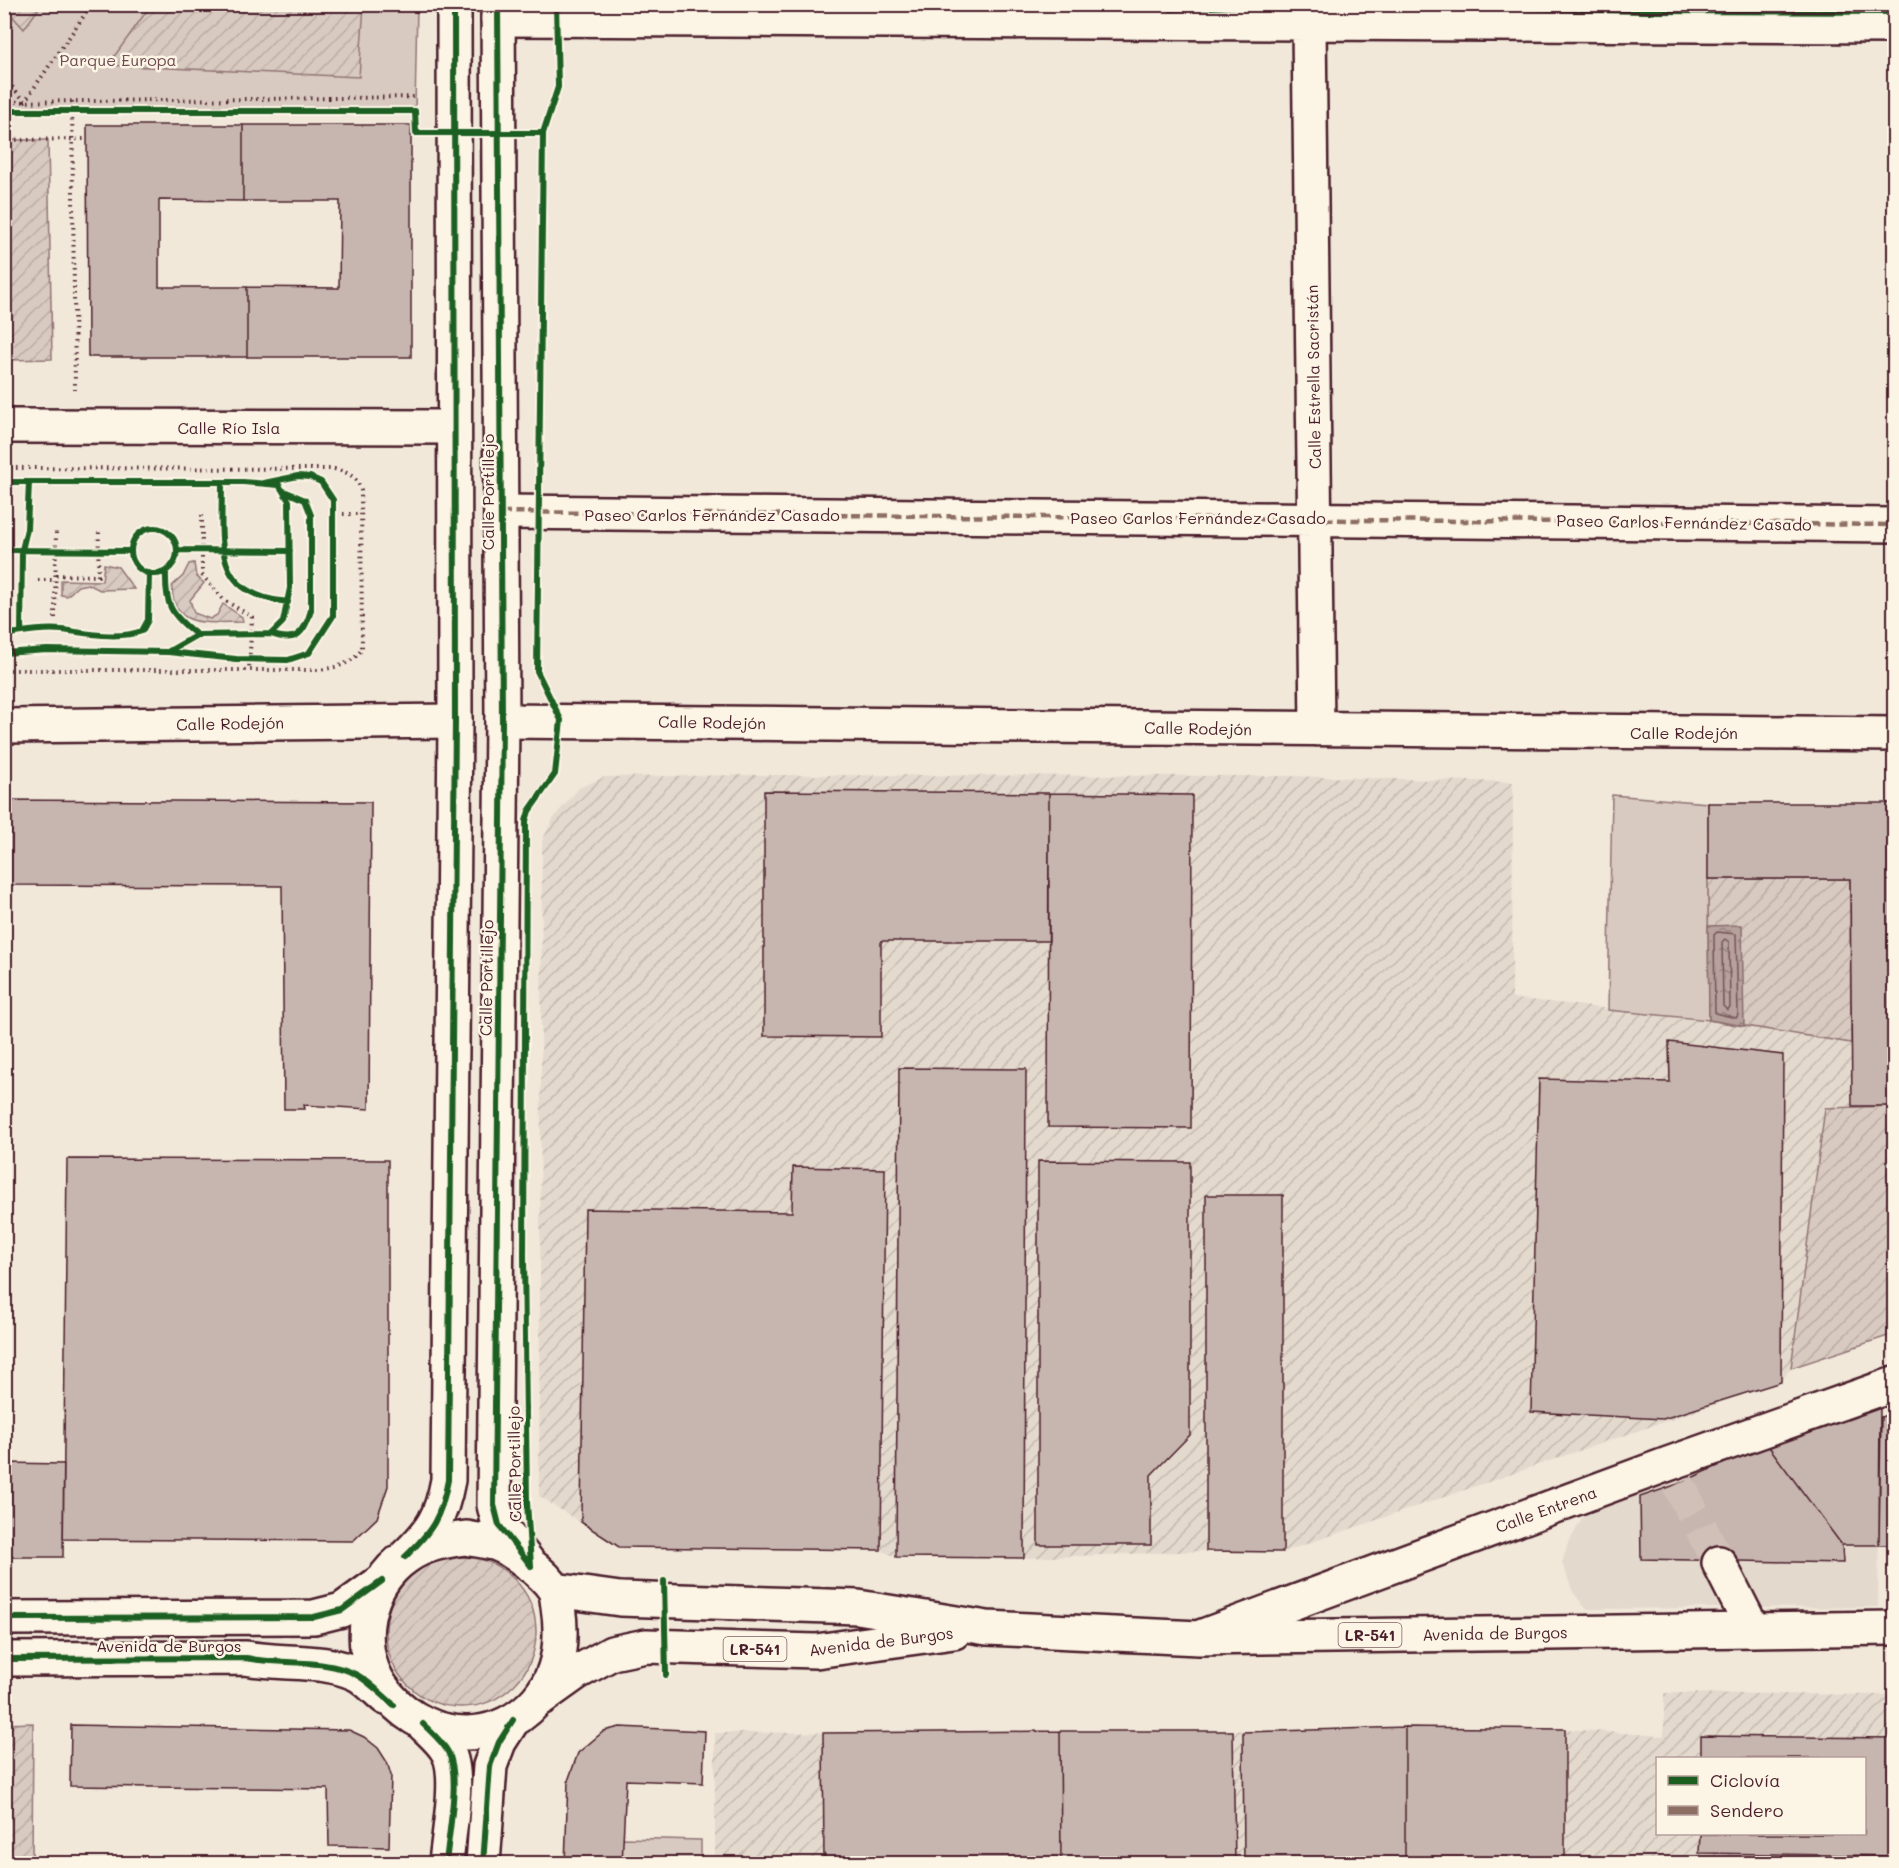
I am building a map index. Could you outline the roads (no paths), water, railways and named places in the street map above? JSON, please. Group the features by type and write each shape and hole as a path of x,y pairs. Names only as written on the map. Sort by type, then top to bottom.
{"main road":[{"name":"Calle Portillejo","path":"405,1557 429,1534 437,1521 448,1480 455,721 452,96 454,4"},
{"name":"Calle Portillejo","path":"498,12 502,721 494,1505 499,1525 531,1566"},
{"path":"498,12 556,21 1894,26"},
{"name":"Calle Estrella Sacristán","path":"1309,25 1317,729"},
{"name":"Calle Río Isla","path":"4,426 453,427"},
{"name":"Paseo Carlos Fernández Casado","path":"501,512 1894,525"},
{"name":"Calle Rodejón","path":"4,726 455,721"},
{"name":"Calle Rodejón","path":"502,721 1894,734"},
{"name":"Calle Entrena","path":"1199,1638 1673,1474 1894,1384"},
{"name":"LR-541","path":"525,1710 484,1731 453,1733 423,1724 394,1705 375,1677 366,1645 368,1612 382,1581 405,1557 434,1543 466,1538 498,1545 531,1566 555,1590"},
{"path":"1719,1563 1752,1628"},
{"name":"Avenida de Burgos","path":"4,1618 314,1617 342,1610 382,1581"},
{"path":"483,1863 490,1766 499,1742 554,1675 561,1644 555,1590"},
{"name":"Avenida de Burgos","path":"555,1590 620,1599 858,1607 987,1628 1199,1638 1752,1628 1894,1628"},
{"name":"Avenida de Burgos","path":"525,1710 576,1673 612,1653 646,1646 816,1651 987,1628"},
{"name":"Avenida de Burgos","path":"4,1659 246,1658 264,1662 299,1662 357,1675 394,1705"},
{"path":"423,1724 449,1753 454,1768 446,1863"}],"water":[{"path":"1742,925 1744,1026 1709,1020 1708,926"}],"tunnel":[{"path":"1678,1484 1719,1563"}],"park label":[{"name":"Parque Europa","path":"118,59"}]}
